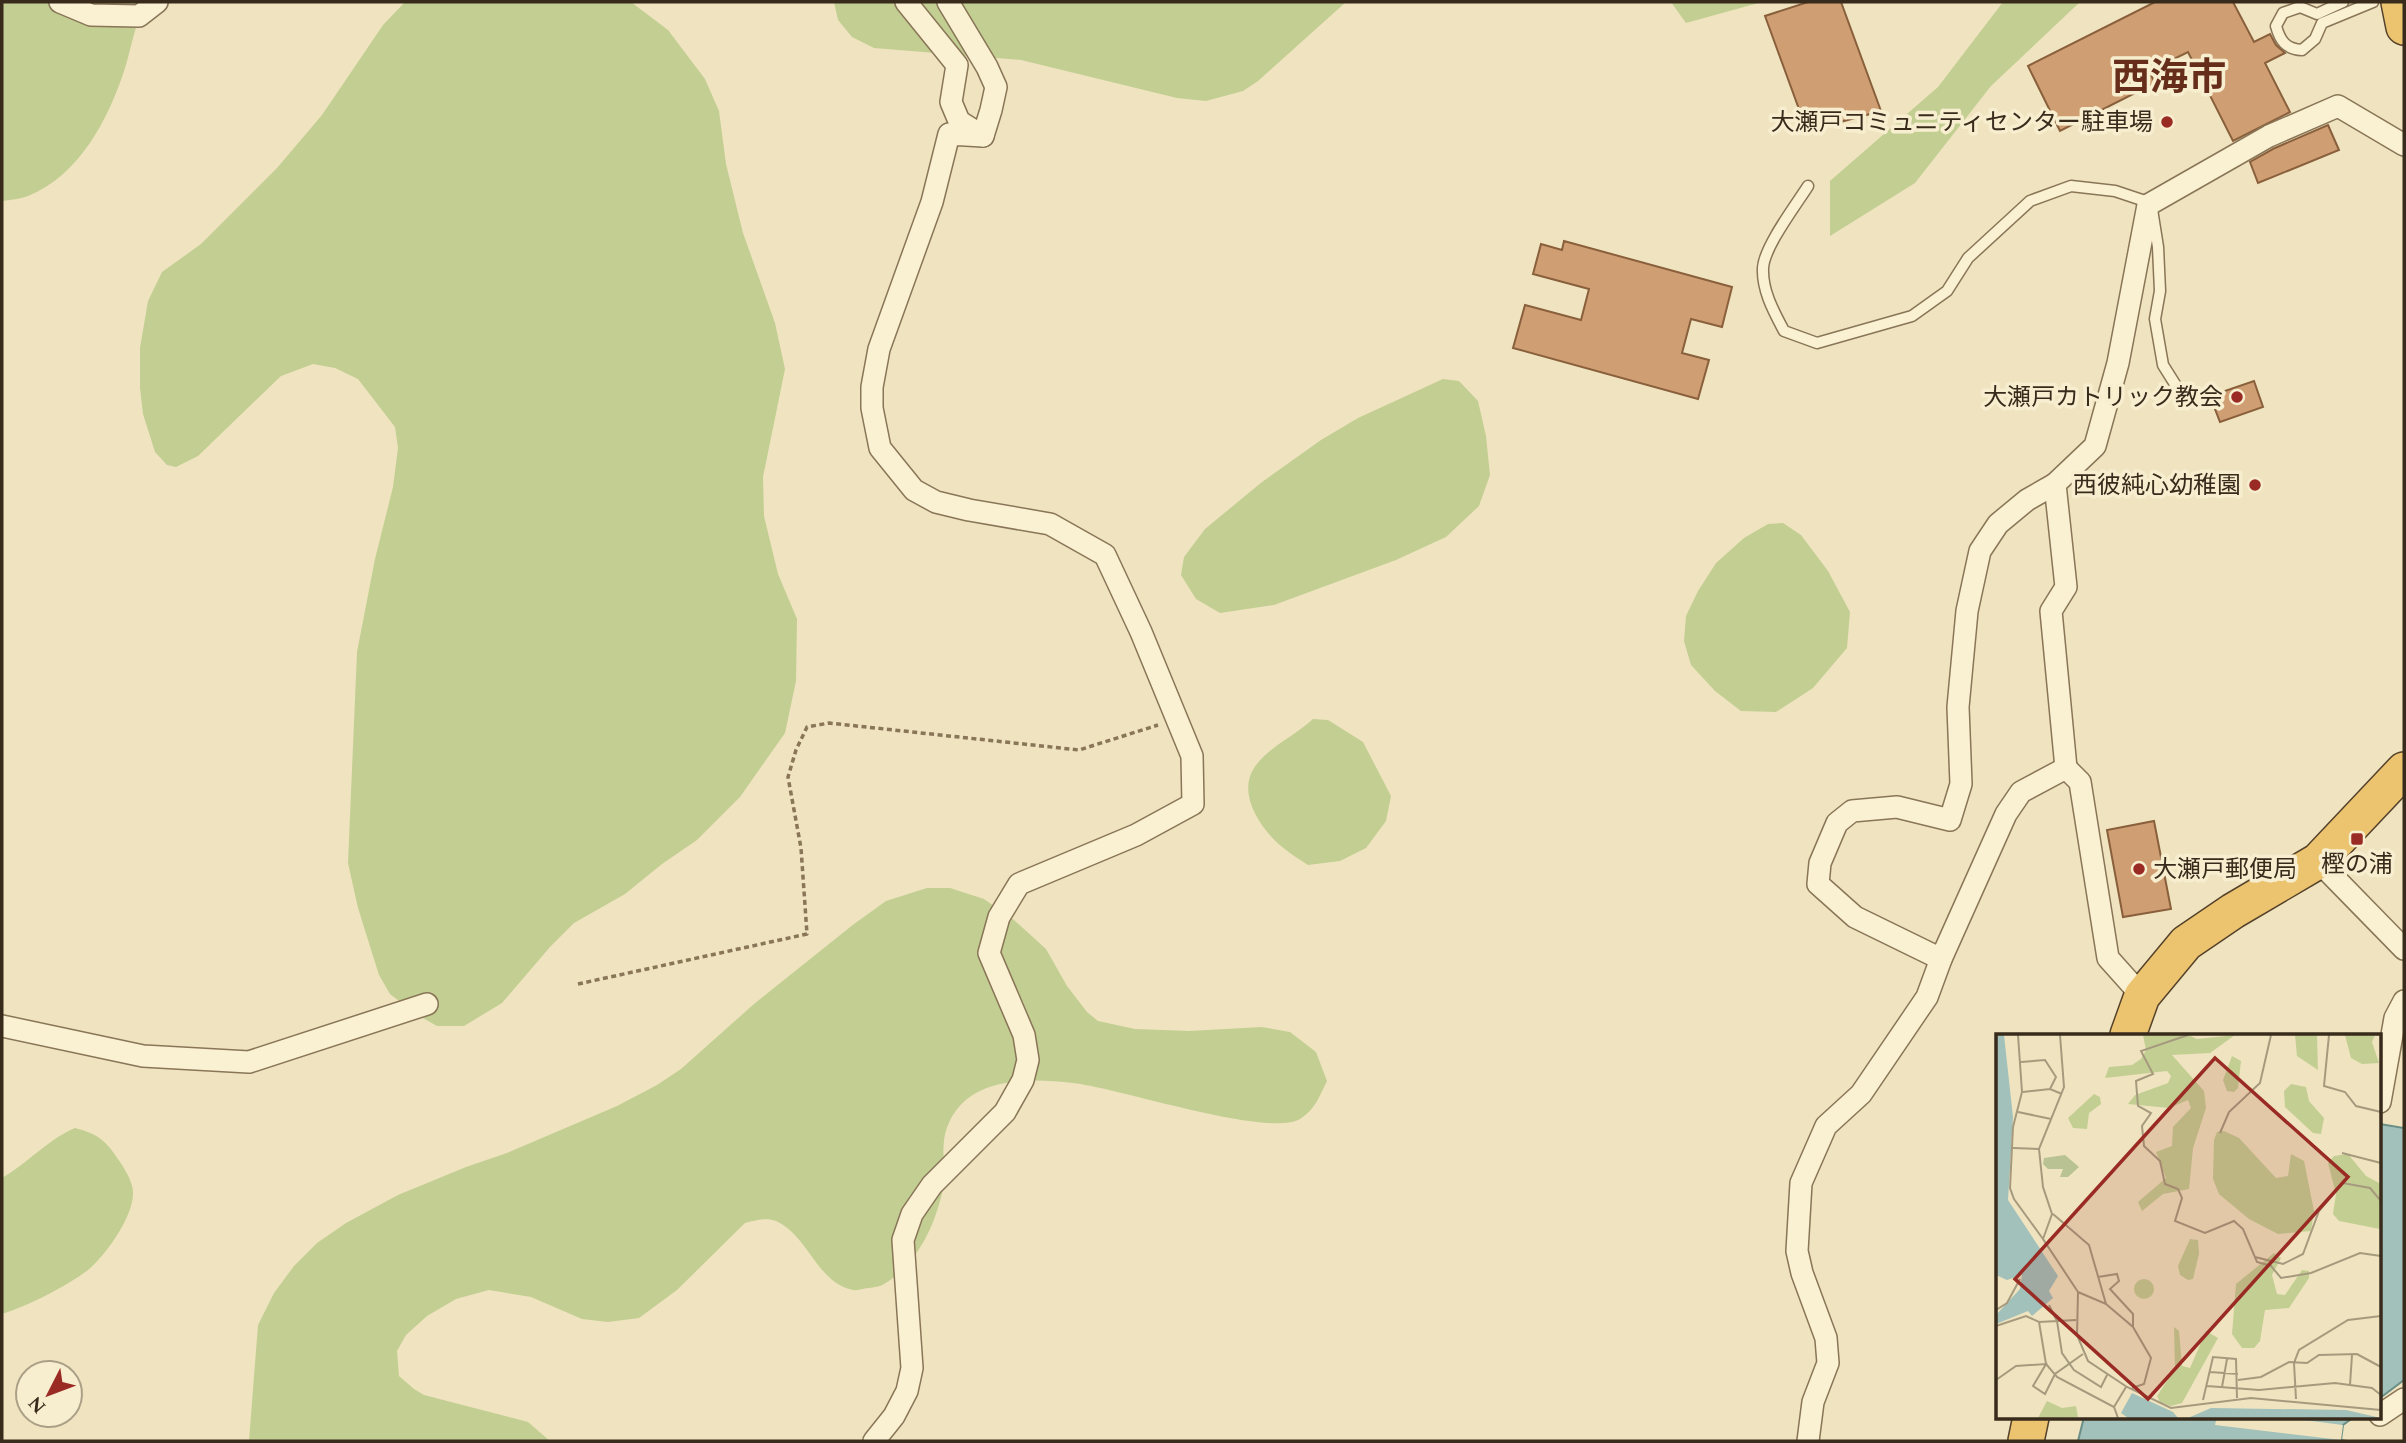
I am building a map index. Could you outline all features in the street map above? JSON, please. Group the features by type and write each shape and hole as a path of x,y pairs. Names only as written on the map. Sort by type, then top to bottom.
{"highway":[{"path":"2399,2 2404,27"},
{"path":"2128,1034 2142,996 2186,943 2233,911 2318,861 2404,771"},
{"path":"2025,1441 2031,1418"}],"street":[{"path":"60,2 91,15 139,16 157,2"},
{"path":"906,2 957,65 951,102 959,121 983,136"},
{"path":"948,2 996,87 983,136"},
{"path":"1941,959 1855,917 1818,884 1820,863 1837,822 1852,811 1897,807 1950,820 1961,784 1958,706 1967,611 1980,551 1998,524 2027,499 2055,484 2095,446 2118,363 2148,205 2269,136 2338,106 2404,145"},
{"path":"874,1441 894,1416 907,1391 912,1368 903,1240 912,1214 932,1185 1005,1112 1023,1080 1028,1060 1024,1035 989,953 999,917 1018,884 1136,835 1193,803 1192,757 1142,632 1105,555 1050,524 936,502 914,490 880,448 872,408 872,387 879,349 932,202 949,134 983,136"},
{"path":"2055,484 2066,587 2051,611 2066,768 2080,782 2108,958 2142,996"},
{"path":"1808,1441 1813,1402 1828,1363 1825,1338 1797,1251 1801,1183 1826,1126 1861,1094 1927,997 1941,959 2006,814 2021,792 2066,768"},
{"path":"2318,861 2404,948"},
{"path":"2382,1091 2395,1018 2404,1001"},
{"path":"2,1026 143,1056 249,1062 427,1004"},
{"path":"2382,1414 2404,1399"}],"lane":[{"path":"2343,2 2317,14 2300,7 2283,13 2276,26 2280,40 2292,50 2302,50 2315,39 2322,23 2373,2"},
{"path":"1808,186 1776,234 1763,267 1769,302 1784,331 1817,343 1912,316 1947,291 1968,258 2030,201 2071,186 2115,191 2151,203 2158,247 2160,291 2155,319 2164,365 2185,400"}],"path":[{"path":"578,984 807,934 801,848 788,777 796,750 807,727 829,723 1080,750 1177,718"}],"green space":[{"path":"2,2 147,2 118,87 90,143 63,174 46,187 25,197 2,201"},
{"path":"405,2 631,2 668,30 705,79 719,111 726,164 743,233 775,323 785,369 763,477 764,516 778,574 797,619 796,681 785,733 740,797 697,840 625,894 574,923 502,1003 464,1026 437,1026 390,994 379,975 358,908 348,863 357,652 375,559 393,487 398,448 395,427 358,379 335,368 313,364 281,376 198,456 176,467 167,465 155,452 143,414 140,388 140,348 148,301 162,272 201,244 277,168 322,115 383,25"},
{"path":"834,2 1346,2 1258,81 1243,91 1206,101 1177,98 1021,60 874,48 852,37 838,20"},
{"path":"1671,2 1762,2 1686,23"},
{"path":"2003,2 2080,2 1991,86 1915,183 1830,236 1830,181 1938,87"},
{"path":"1443,379 1459,381 1478,401 1486,436 1490,475 1479,506 1446,537 1396,560 1274,605 1220,613 1196,599 1181,575 1184,557 1205,529 1262,482 1321,440 1358,418"},
{"path":"1783,523 1801,535 1828,571 1850,612 1847,648 1813,688 1776,712 1741,711 1715,691 1691,665 1684,641 1686,616 1716,563 1744,538 1768,524"},
{"path":"1313,719 1328,720 1363,742 1391,796 1386,821 1366,848 1340,861 1308,865 1273,839 1259,821 1248,789 1249,778 1260,761"},
{"path":"927,888 950,888 984,899 1014,920 1046,949 1067,986 1087,1012 1098,1021 1135,1029 1189,1031 1262,1027 1290,1032 1316,1052 1327,1081 1319,1097 1300,1119 1283,1123 1226,1117 1073,1083 1019,1081 985,1089 970,1097 957,1109 948,1125 944,1141 942,1193 929,1232 905,1267 882,1285 855,1290 841,1286 821,1269 787,1228 768,1219 745,1223 677,1290 639,1318 608,1322 582,1319 531,1297 489,1290 456,1299 427,1316 406,1335 397,1351 399,1376 414,1389 424,1395 528,1422 550,1441 249,1441 258,1325 274,1293 294,1266 317,1243 346,1223 398,1195 507,1153 617,1106 657,1085 681,1069 754,1004 854,924 886,901"},
{"path":"75,1128 102,1140 122,1165 133,1188 129,1212 103,1255 88,1270 47,1295 2,1314 2,1178 55,1139"}],"water":[{"path":"2382,1124 2404,1128 2404,1380 2382,1396"},
{"path":"2084,1418 2353,1418 2343,1425 2341,1440 2347,1441 2078,1441"}],"pier":[{"path":"2217,1418 2289,1418 2343,1425 2341,1440 2215,1425"}],"building":[{"path":"1808,2 1841,2 1881,111 1807,131 1765,16"},
{"path":"2155,2 2233,2 2254,42 2270,34 2276,45 2285,53 2265,63 2290,112 2233,141 2188,52 2149,71 2155,83 2060,131 2028,66"},
{"path":"2328,125 2339,150 2258,183 2250,162"},
{"path":"1564,241 1732,287 1722,327 1691,319 1682,353 1709,360 1698,399 1513,348 1525,305 1581,320 1589,289 1533,274 1541,244 1562,250"},
{"path":"2254,381 2263,407 2220,422 2210,396"},
{"name":"大瀬戸郵便局","path":"2154,821 2171,909 2123,917 2107,830"}],"place":[{"name":"大瀬戸コミュニティセンター駐車場","path":"2167,122"},
{"name":"大瀬戸カトリック教会","path":"2237,397"},
{"name":"西彼純心幼稚園","path":"2255,485"},
{"name":"樫の浦","path":"2357,839"},
{"name":"大瀬戸郵便局","path":"2139,869"}],"district":[{"name":"西海市","path":"2169,77"}]}
